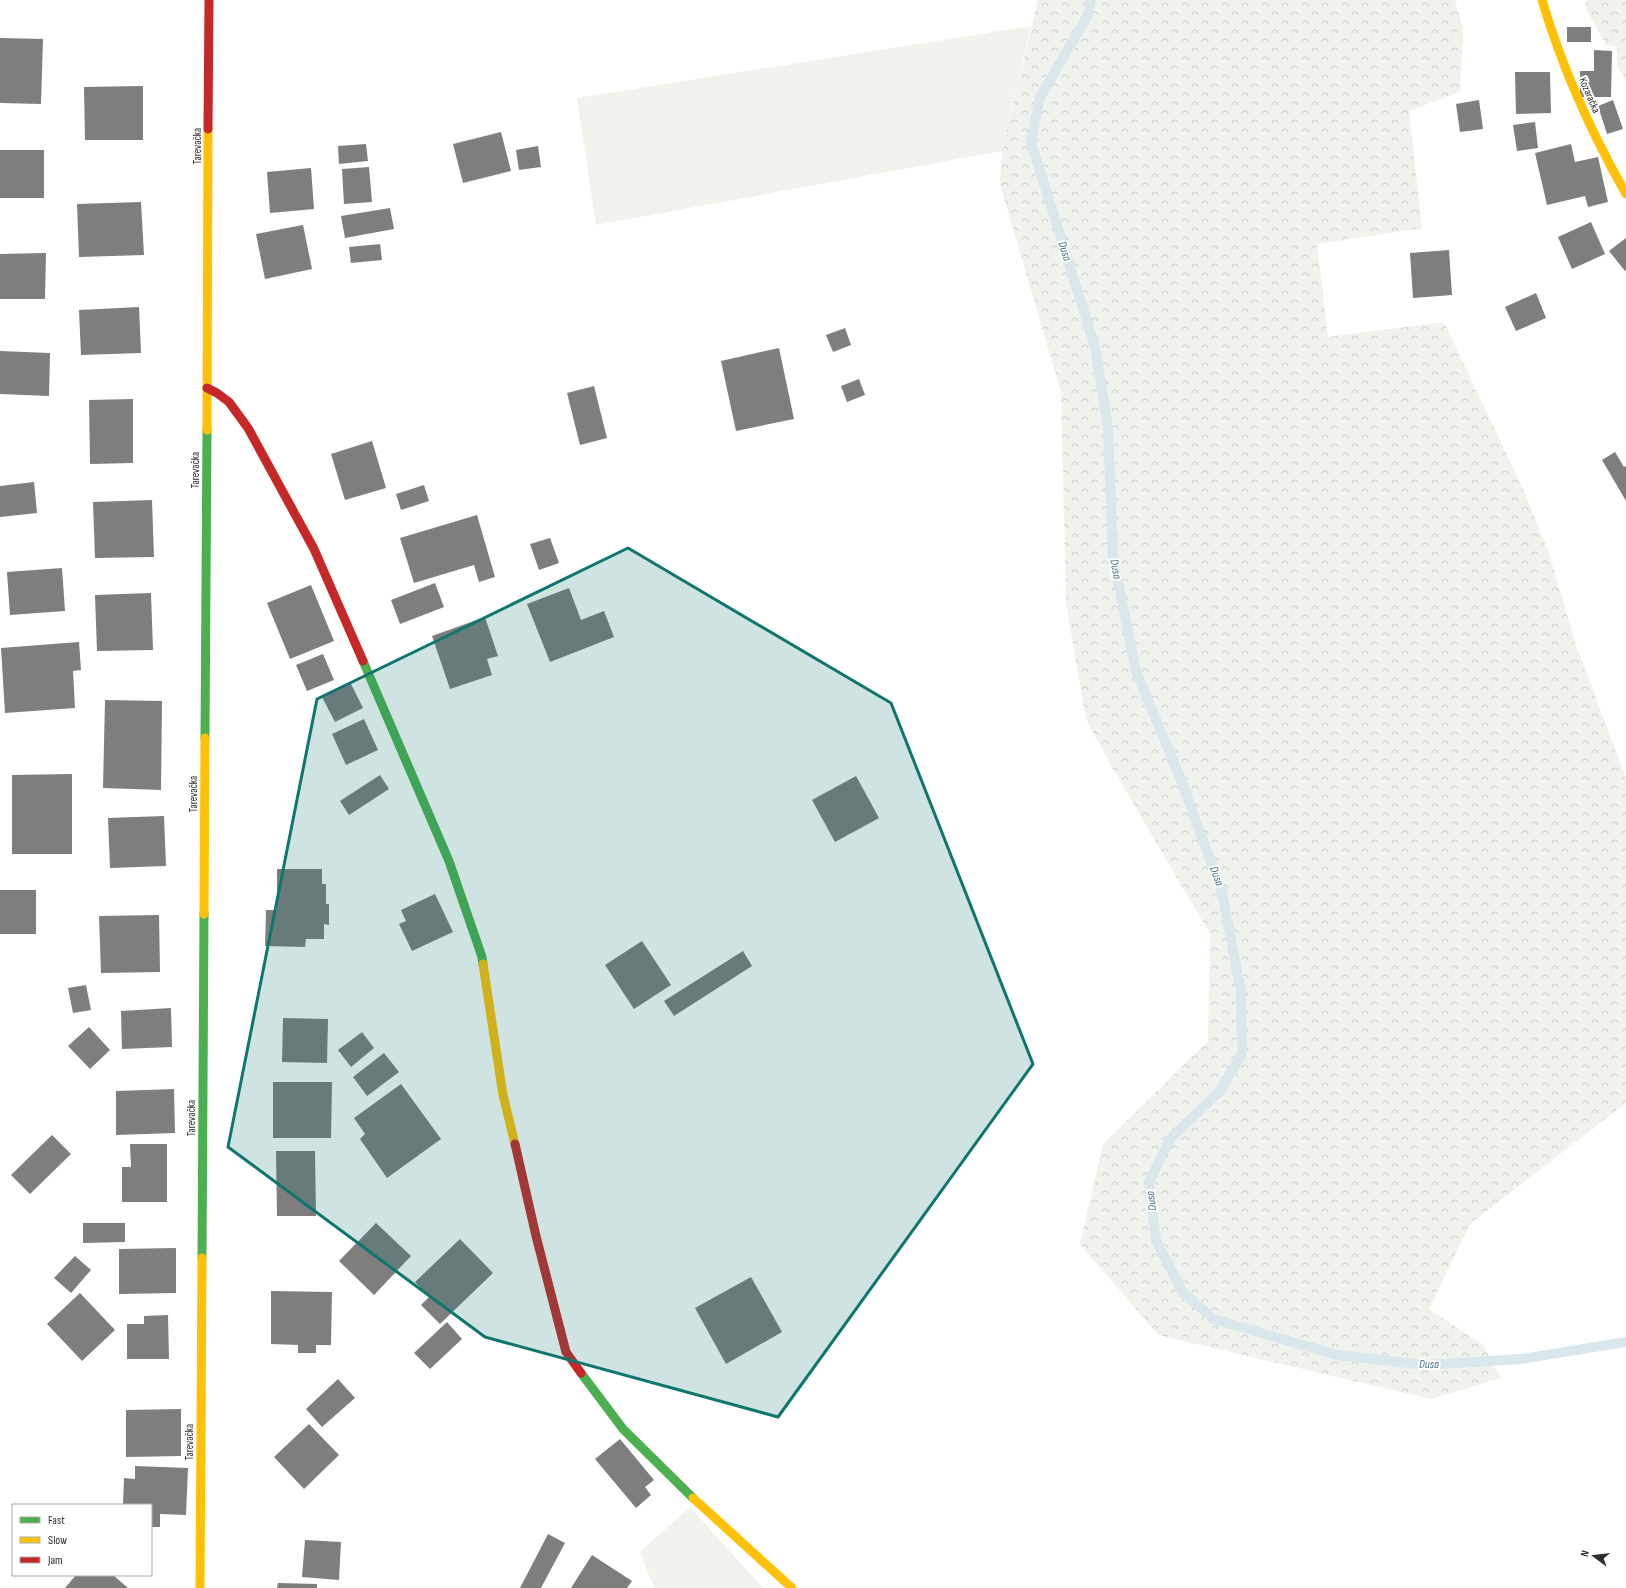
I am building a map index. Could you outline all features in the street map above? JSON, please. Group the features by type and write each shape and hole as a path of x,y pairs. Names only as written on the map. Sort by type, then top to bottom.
{"street":[{"name":"Tarevačka","path":"200,1588 209,0"},
{"name":"Kozaračka","path":"1542,0 1551,35 1578,98 1604,156 1626,194"},
{"path":"207,388 218,393 229,402 248,428 314,549 449,861 482,957 503,1095 536,1236 566,1352 623,1429 706,1510 792,1588"}],"highlighted area":[{"path":"628,548 891,703 1033,1064 778,1417 485,1337 228,1147 317,699"}],"green space":[{"path":"1038,0 1455,0 1463,30 1460,92 1409,111 1422,228 1317,244 1328,337 1444,322 1524,491 1550,556 1575,642 1626,778 1626,1103 1470,1224 1429,1309 1483,1345 1501,1378 1431,1399 1158,1335 1080,1244 1103,1144 1208,1041 1210,934 1110,764 1086,719 1066,604 1061,392 1000,184 1002,151"},
{"path":"1586,0 1626,0 1626,80 1617,66 1617,47 1606,45 1585,7"},
{"path":"1031,26 1002,151 596,225 577,98"},
{"path":"690,1507 763,1588 654,1588 640,1552"}],"building":[{"path":"1567,27 1591,27 1591,42 1567,42"},
{"path":"0,38 43,39 41,104 0,103"},
{"path":"1594,50 1612,51 1611,97 1580,97 1580,71 1594,71"},
{"path":"1515,72 1550,72 1551,113 1516,114"},
{"path":"143,86 143,140 85,140 84,87"},
{"path":"1479,100 1483,129 1460,132 1456,104"},
{"path":"1613,100 1623,129 1607,134 1598,106"},
{"path":"1535,122 1538,148 1517,151 1513,125"},
{"path":"501,132 511,171 463,183 453,144"},
{"path":"366,144 368,161 339,164 338,146"},
{"path":"1571,144 1575,162 1598,157 1608,202 1588,207 1585,196 1547,205 1535,153"},
{"path":"538,146 541,167 519,170 516,150"},
{"path":"0,150 44,150 44,198 0,198"},
{"path":"369,167 372,202 344,204 342,169"},
{"path":"311,168 314,209 270,213 267,172"},
{"path":"141,202 144,255 79,257 77,204"},
{"path":"390,208 394,229 345,238 341,216"},
{"path":"1591,222 1605,254 1572,269 1558,237"},
{"path":"303,225 312,269 265,279 256,234"},
{"path":"1626,238 1626,270 1625,271 1609,251"},
{"path":"380,244 382,260 351,263 349,247"},
{"path":"1449,250 1452,295 1413,298 1410,253"},
{"path":"46,253 45,299 0,299 0,254"},
{"path":"1536,293 1546,318 1516,331 1505,307"},
{"path":"139,307 141,353 81,355 79,310"},
{"path":"845,328 851,345 833,352 826,335"},
{"path":"779,348 794,419 736,431 721,361"},
{"path":"0,351 50,353 49,396 0,394"},
{"path":"859,379 865,395 847,402 841,386"},
{"path":"594,386 607,438 580,445 567,393"},
{"path":"133,399 133,463 90,464 89,400"},
{"path":"372,441 386,488 345,500 331,454"},
{"path":"1615,452 1624,467 1626,466 1626,501 1602,460"},
{"path":"34,482 37,513 0,517 0,486"},
{"path":"424,485 429,501 401,510 396,494"},
{"path":"152,500 154,557 95,558 93,502"},
{"path":"477,515 495,577 479,582 474,565 414,583 400,538"},
{"path":"550,538 559,563 539,570 530,544"},
{"path":"62,568 65,611 10,615 7,572"},
{"path":"435,583 444,607 400,624 391,600"},
{"path":"311,585 334,641 290,659 267,603"},
{"path":"569,588 581,620 604,611 614,637 550,662 527,604"},
{"path":"151,593 153,650 97,651 95,595"},
{"path":"485,617 498,656 487,659 492,675 450,689 432,636"},
{"path":"79,642 81,670 73,671 75,708 5,713 1,648"},
{"path":"323,654 334,680 307,691 296,665"},
{"path":"350,682 363,708 335,722 322,697"},
{"path":"105,700 162,701 161,790 103,788"},
{"path":"364,719 378,750 346,765 332,734"},
{"path":"72,774 72,854 12,854 12,775"},
{"path":"380,775 389,789 349,815 340,801"},
{"path":"856,776 879,818 835,842 812,800"},
{"path":"164,816 166,866 110,868 108,818"},
{"path":"277,869 322,869 322,884 326,884 326,904 329,904 329,925 324,924 324,939 306,939 305,947 265,946 266,910 277,910"},
{"path":"0,890 36,890 36,934 0,934"},
{"path":"435,894 453,932 412,951 399,924 406,921 401,910"},
{"path":"159,915 160,972 101,973 99,916"},
{"path":"642,941 671,985 634,1009 605,965"},
{"path":"743,951 752,966 674,1016 664,1001"},
{"path":"86,985 91,1010 73,1013 68,988"},
{"path":"171,1008 172,1047 122,1049 121,1011"},
{"path":"283,1018 328,1019 327,1063 282,1062"},
{"path":"89,1027 110,1050 90,1069 68,1046"},
{"path":"362,1032 374,1048 351,1067 338,1050"},
{"path":"384,1053 399,1072 367,1096 353,1077"},
{"path":"273,1082 332,1082 331,1138 273,1138"},
{"path":"401,1084 441,1139 387,1178 360,1139 365,1134 354,1118"},
{"path":"174,1089 175,1133 116,1135 116,1091"},
{"path":"52,1135 71,1154 30,1194 11,1175"},
{"path":"130,1144 167,1144 167,1202 122,1202 122,1167 131,1167"},
{"path":"276,1151 315,1151 316,1216 277,1216"},
{"path":"83,1223 125,1223 125,1242 83,1243"},
{"path":"376,1223 411,1256 374,1295 339,1261"},
{"path":"460,1239 493,1273 440,1324 421,1305 429,1297 415,1282"},
{"path":"176,1248 176,1293 119,1294 119,1249"},
{"path":"75,1256 91,1270 71,1293 54,1278"},
{"path":"751,1277 782,1332 726,1364 695,1308"},
{"path":"271,1291 332,1292 331,1345 316,1345 316,1353 298,1353 298,1345 271,1344"},
{"path":"80,1293 115,1330 82,1361 47,1324"},
{"path":"168,1315 169,1359 127,1359 127,1324 144,1324 144,1316"},
{"path":"447,1322 462,1339 430,1369 414,1353"},
{"path":"338,1379 355,1398 322,1427 306,1409"},
{"path":"181,1409 181,1456 126,1457 126,1410"},
{"path":"309,1424 339,1455 304,1489 274,1457"},
{"path":"620,1439 654,1480 645,1487 651,1495 636,1508 595,1459"},
{"path":"135,1466 188,1468 186,1515 160,1514 160,1527 152,1527 152,1504 123,1504 124,1478 135,1479"},
{"path":"548,1534 565,1543 541,1588 520,1588"},
{"path":"305,1540 341,1542 339,1580 302,1577"},
{"path":"592,1555 632,1581 627,1588 571,1588"},
{"path":"75,1576 114,1576 128,1588 65,1588"},
{"path":"278,1583 317,1584 317,1588 277,1588"}],"waterway":[{"name":"Dusa","path":"1091,0 1088,15 1040,97 1031,142 1095,347 1108,427 1113,557 1136,671 1181,780 1222,892 1241,992 1242,1054 1220,1091 1170,1139 1149,1182 1156,1240 1182,1291 1213,1319 1337,1355 1426,1365 1521,1359 1626,1342"}],"traffic: fast":[{"path":"205,738 207,430"},
{"path":"363,661 449,861 482,957 483,964"},
{"path":"202,1258 204,914"},
{"path":"581,1373 623,1429 693,1498"}],"traffic: slow":[{"path":"1542,0 1578,99 1613,171 1626,194"},
{"path":"207,430 208,129"},
{"path":"204,914 205,738"},
{"path":"483,964 503,1095 515,1144"},
{"path":"200,1588 202,1258"},
{"path":"693,1498 792,1588"}],"traffic: jam":[{"path":"208,129 209,0"},
{"path":"207,388 229,402 248,428 314,549 363,661"},
{"path":"515,1144 536,1236 566,1352 581,1373"}]}
